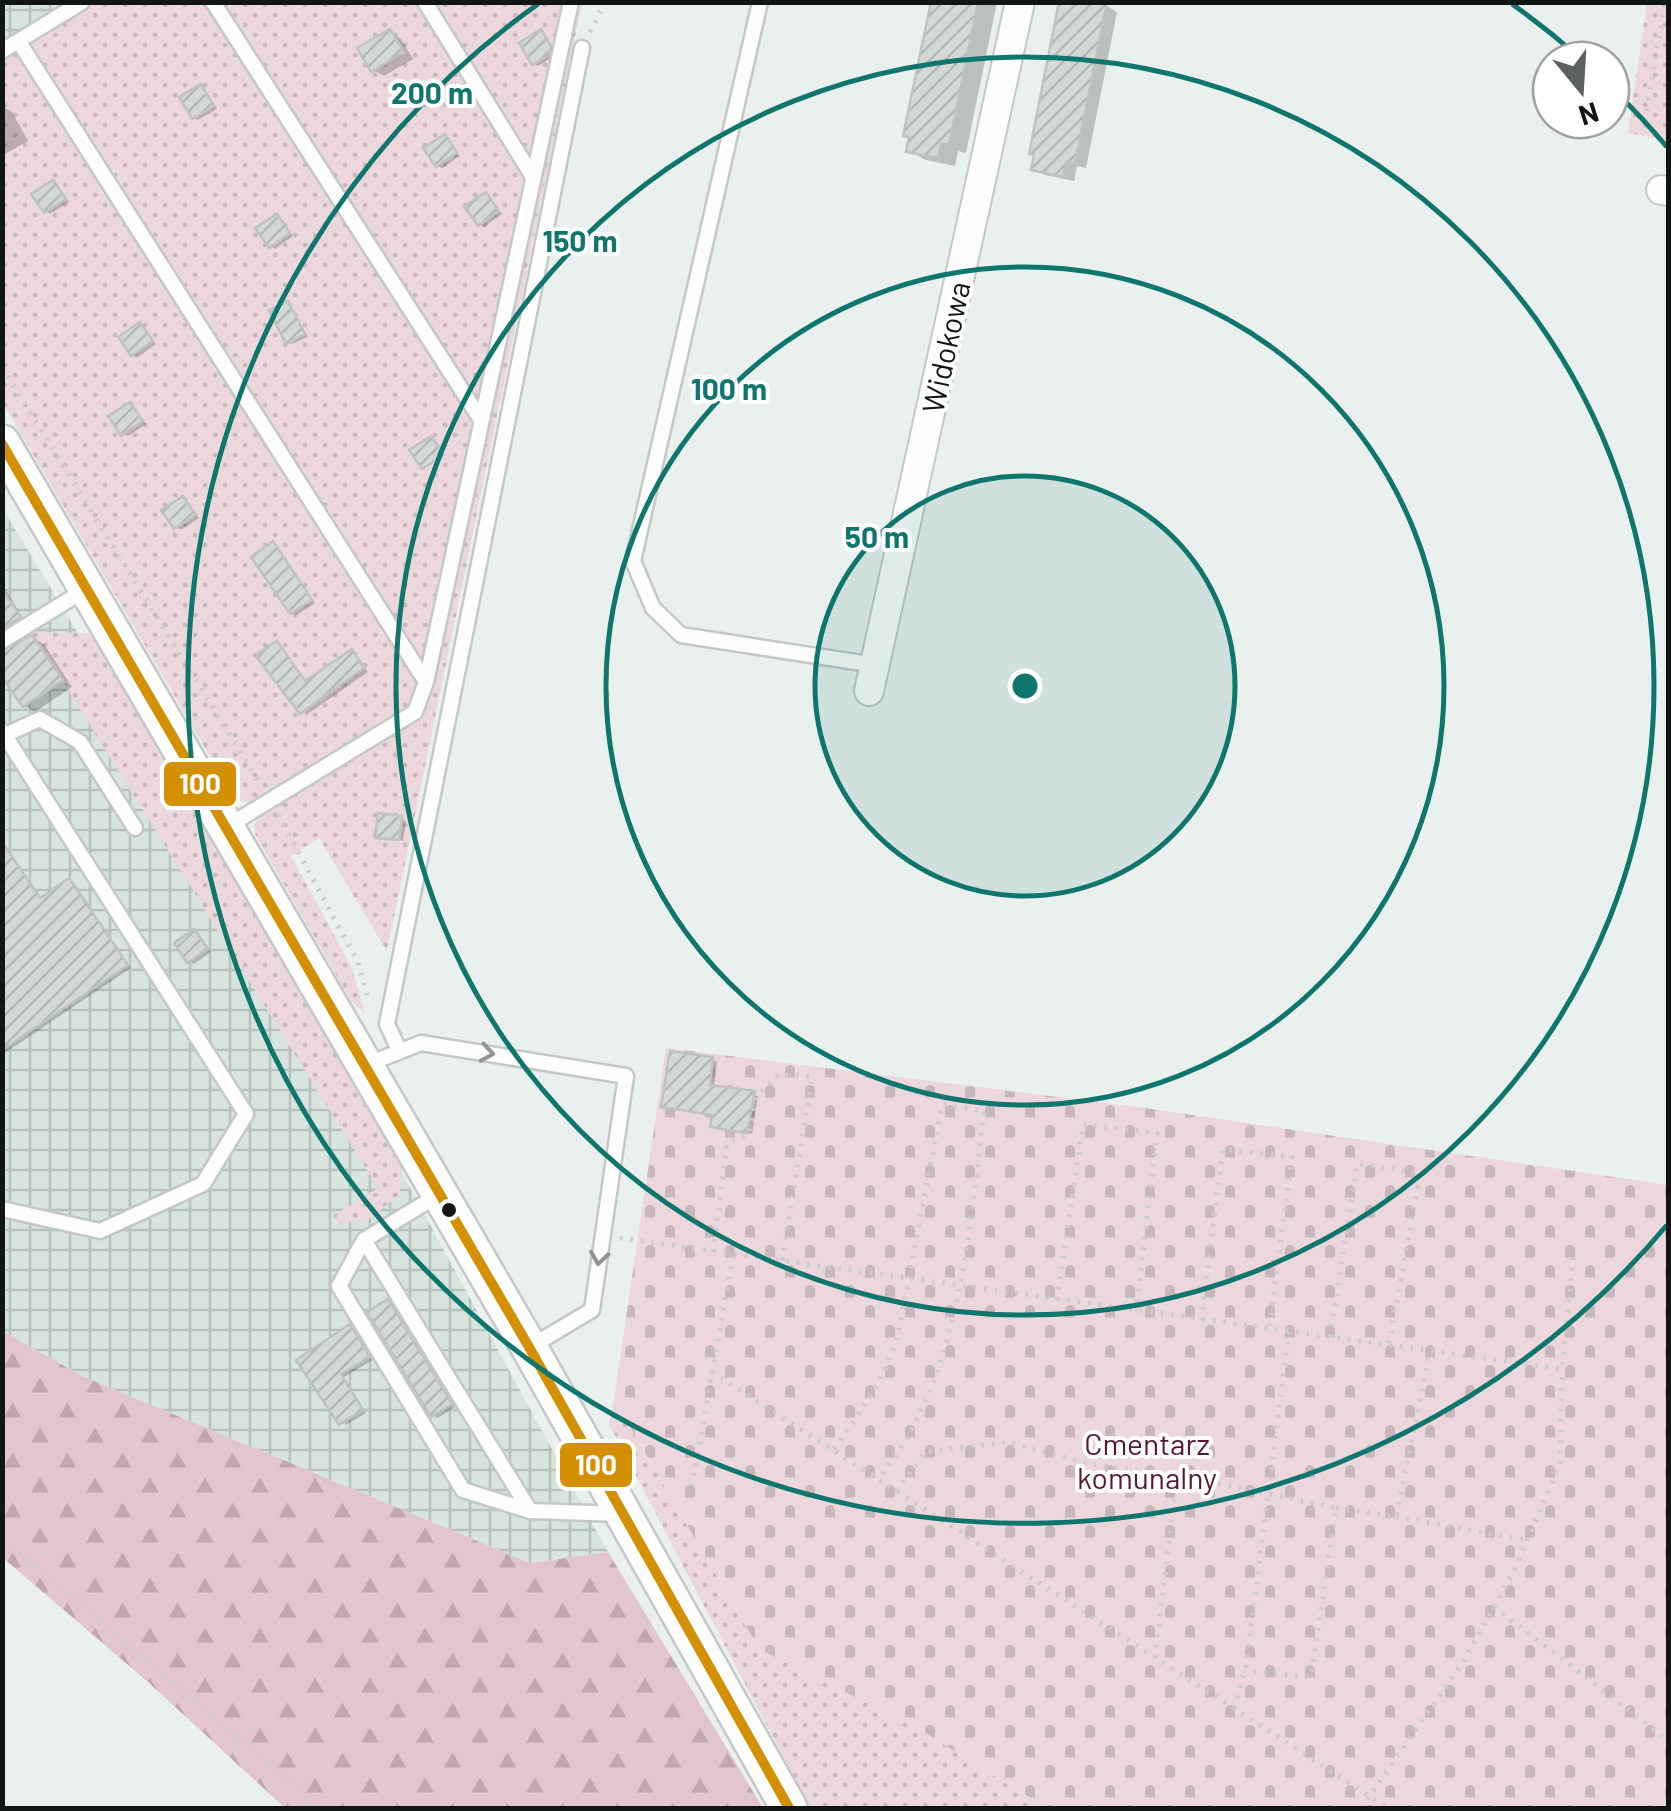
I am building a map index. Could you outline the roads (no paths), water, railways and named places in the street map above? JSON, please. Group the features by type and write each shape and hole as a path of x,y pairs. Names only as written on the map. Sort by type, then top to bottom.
{"street":[{"name":"Widokowa","path":"872,678 1020,2"},
{"path":"2,442 228,826 386,1056 440,1194 789,1808"}],"lane":[{"path":"2,51 82,2"},
{"path":"213,2 482,420"},
{"path":"425,2 533,177"},
{"path":"228,826 415,712 426,682 570,2"},
{"path":"760,2 633,561 653,608 682,635 872,678"},
{"path":"19,42 426,682"},
{"path":"529,1347 592,1310 626,1076 422,1042 386,1056 387,1024 582,48"},
{"path":"2,641 90,587"},
{"path":"2,1209 100,1231 204,1184 246,1114 4,733 40,720 80,742 135,828"},
{"path":"440,1194 364,1240 339,1286 464,1490 530,1510 624,1514"},
{"path":"364,1240 530,1510"}],"park label":[{"name":"Cmentarz komunalny","path":"1147,1460"}]}
